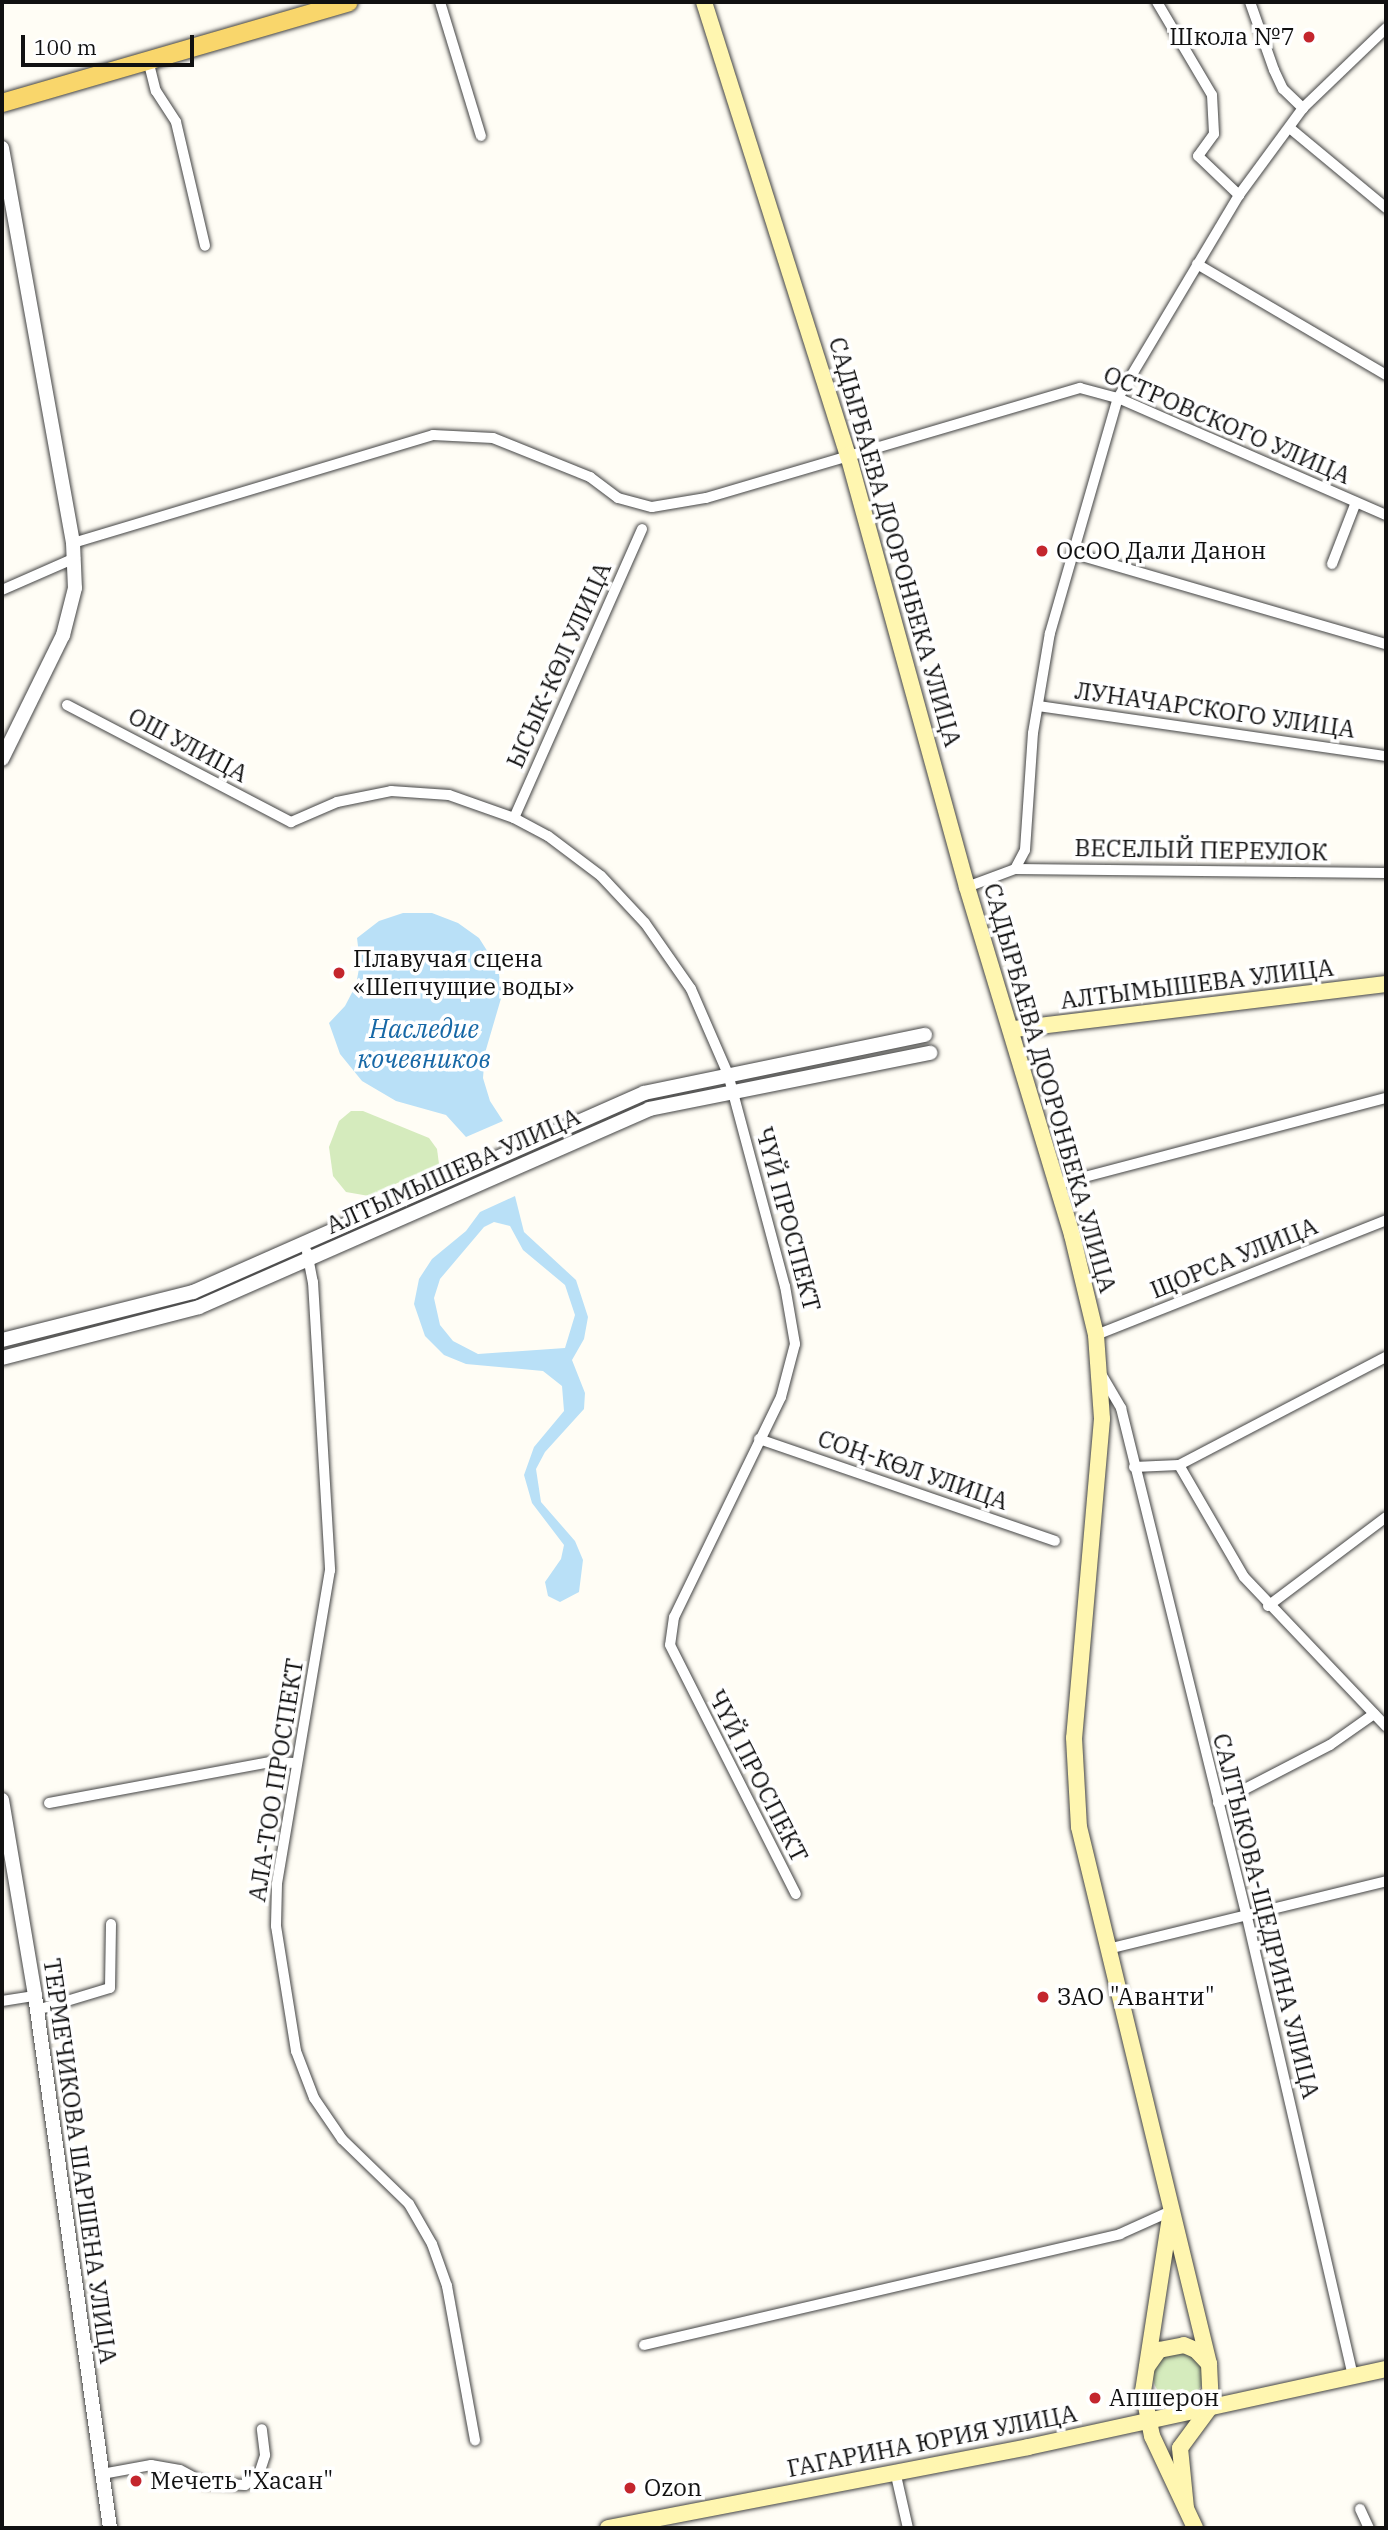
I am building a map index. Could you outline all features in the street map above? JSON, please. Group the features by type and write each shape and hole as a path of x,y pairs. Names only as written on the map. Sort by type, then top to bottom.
{"main road":[{"path":"2,103 349,2"},
{"name":"САДЫРБАЕВА ДООРОНБЕКА УЛИЦА","path":"704,2 848,455 967,887 1014,1029 1058,1184 1096,1335 1100,1371 1098,1491 1080,1634 1074,1738 1079,1827 1209,2364 1211,2406"},
{"name":"АЛТЫМЫШЕВА УЛИЦА","path":"1014,1029 1386,984"},
{"name":"САДЫРБАЕВА ДООРОНБЕКА УЛИЦА","path":"1171,2211 1143,2375 1152,2420 1152,2436 1195,2528"},
{"path":"1143,2375 1159,2350 1172,2346 1196,2350 1209,2364"},
{"name":"ГАГАРИНА ЮРИЯ УЛИЦА","path":"608,2528 1152,2420 1386,2369"},
{"path":"1186,2508 1180,2448 1211,2406"}],"street":[{"path":"440,2 481,136"},
{"path":"1157,2 1212,95 1214,134 1198,156 1239,195"},
{"path":"1250,2 1283,89 1303,108"},
{"path":"967,887 1015,869 1026,850 1038,706 1050,633 1118,398 1239,195 1291,129 1303,108 1386,28"},
{"path":"148,60 156,91 176,122 205,246"},
{"path":"1291,129 1386,208"},
{"path":"2,148 75,558 75,588 63,635 2,759"},
{"path":"1197,264 1386,375"},
{"name":"ОСТРОВСКОГО УЛИЦА","path":"73,543 433,435 493,438 590,477 618,498 652,507 706,498 1061,391 1095,390 1386,515"},
{"path":"1332,564 1356,502"},
{"name":"ЫСЫК-КӨЛ УЛИЦА","path":"514,818 642,529"},
{"path":"1072,553 1386,644"},
{"path":"2,590 75,558"},
{"name":"ОШ УЛИЦА","path":"67,705 291,822"},
{"name":"ЛУНАЧАРСКОГО УЛИЦА","path":"1038,706 1386,756"},
{"name":"ЧҮЙ ПРОСПЕКТ","path":"291,822 337,802 391,791 449,795 514,818 576,856 645,923 705,1014 728,1074 794,1327 788,1380 674,1617 670,1645 796,1894"},
{"name":"ВЕСЕЛЫЙ ПЕРЕУЛОК","path":"1015,869 1386,873"},
{"name":"АЛТЫМЫШЕВА УЛИЦА","path":"2,1340 193,1292 644,1093 925,1035"},
{"name":"АЛТЫМЫШЕВА УЛИЦА","path":"2,1358 199,1307 639,1113 732,1091 930,1053"},
{"path":"1058,1184 1386,1098"},
{"name":"ЩОРСА УЛИЦА","path":"1096,1335 1386,1220"},
{"name":"АЛА-ТОО ПРОСПЕКТ","path":"303,1243 310,1260 331,1546 326,1604 296,1763 276,1908 296,2051 314,2098 328,2121 395,2186 432,2244 447,2286 475,2440"},
{"path":"1134,1467 1180,1465 1386,1357"},
{"name":"САЛТЫКОВА-ЩЕДРИНА УЛИЦА","path":"1100,1371 1121,1408 1247,1917 1353,2376"},
{"name":"СОҢ-КӨЛ УЛИЦА","path":"759,1439 1055,1541"},
{"path":"1180,1465 1212,1527 1268,1606 1381,1718 1218,1804"},
{"path":"1268,1606 1386,1517"},
{"path":"49,1803 270,1762 296,1763"},
{"name":"ТЕРМЕЧИКОВА ШАРШЕНА УЛИЦА","path":"2,1800 36,2003 110,2528"},
{"path":"1108,1949 1386,1881"},
{"path":"2,2001 36,2003 110,1988 111,1924"},
{"path":"644,2345 1107,2237 1171,2211"},
{"path":"102,2474 151,2465 180,2470 204,2483 245,2485 259,2474 265,2455 262,2429"},
{"path":"895,2472 908,2528"},
{"path":"1360,2509 1369,2528"}],"green space":[{"path":"351,1111 363,1111 429,1138 437,1149 439,1164 369,1196 346,1192 333,1176 329,1147 339,1121"},
{"path":"1178,2351 1196,2358 1203,2376 1196,2394 1178,2401 1160,2394 1153,2376 1160,2358"}],"water":[{"name":"Наследие кочевников","path":"403,913 432,913 458,923 479,938 498,968 502,995 485,1053 483,1078 490,1101 503,1121 466,1137 446,1115 396,1101 362,1081 340,1054 329,1023 345,1006 356,985 360,963 357,938 379,921"},
{"path":"515,1196 524,1232 576,1280 588,1317 584,1339 572,1360 585,1393 584,1409 545,1452 536,1469 541,1502 575,1541 583,1560 579,1592 560,1602 548,1596 545,1582 561,1559 564,1545 532,1503 524,1475 534,1447 564,1411 562,1386 543,1371 466,1364 444,1355 425,1336 414,1304 419,1279 432,1259 466,1231 480,1212","holes":["494,1222 510,1226 523,1250 565,1285 575,1315 565,1348 478,1354 453,1341 440,1325 434,1298 440,1279 484,1227"]}],"place":[{"name":"Школа №7","path":"1309,37"},
{"name":"ОсОО Дали Данон","path":"1042,551"},
{"name":"Плавучая сцена «Шепчущие воды»","path":"339,973"},
{"name":"ЗАО \"Аванти\"","path":"1043,1997"},
{"name":"Апшерон","path":"1095,2398"},
{"name":"Мечеть \"Хасан\"","path":"136,2481"},
{"name":"Ozon","path":"630,2488"}]}
